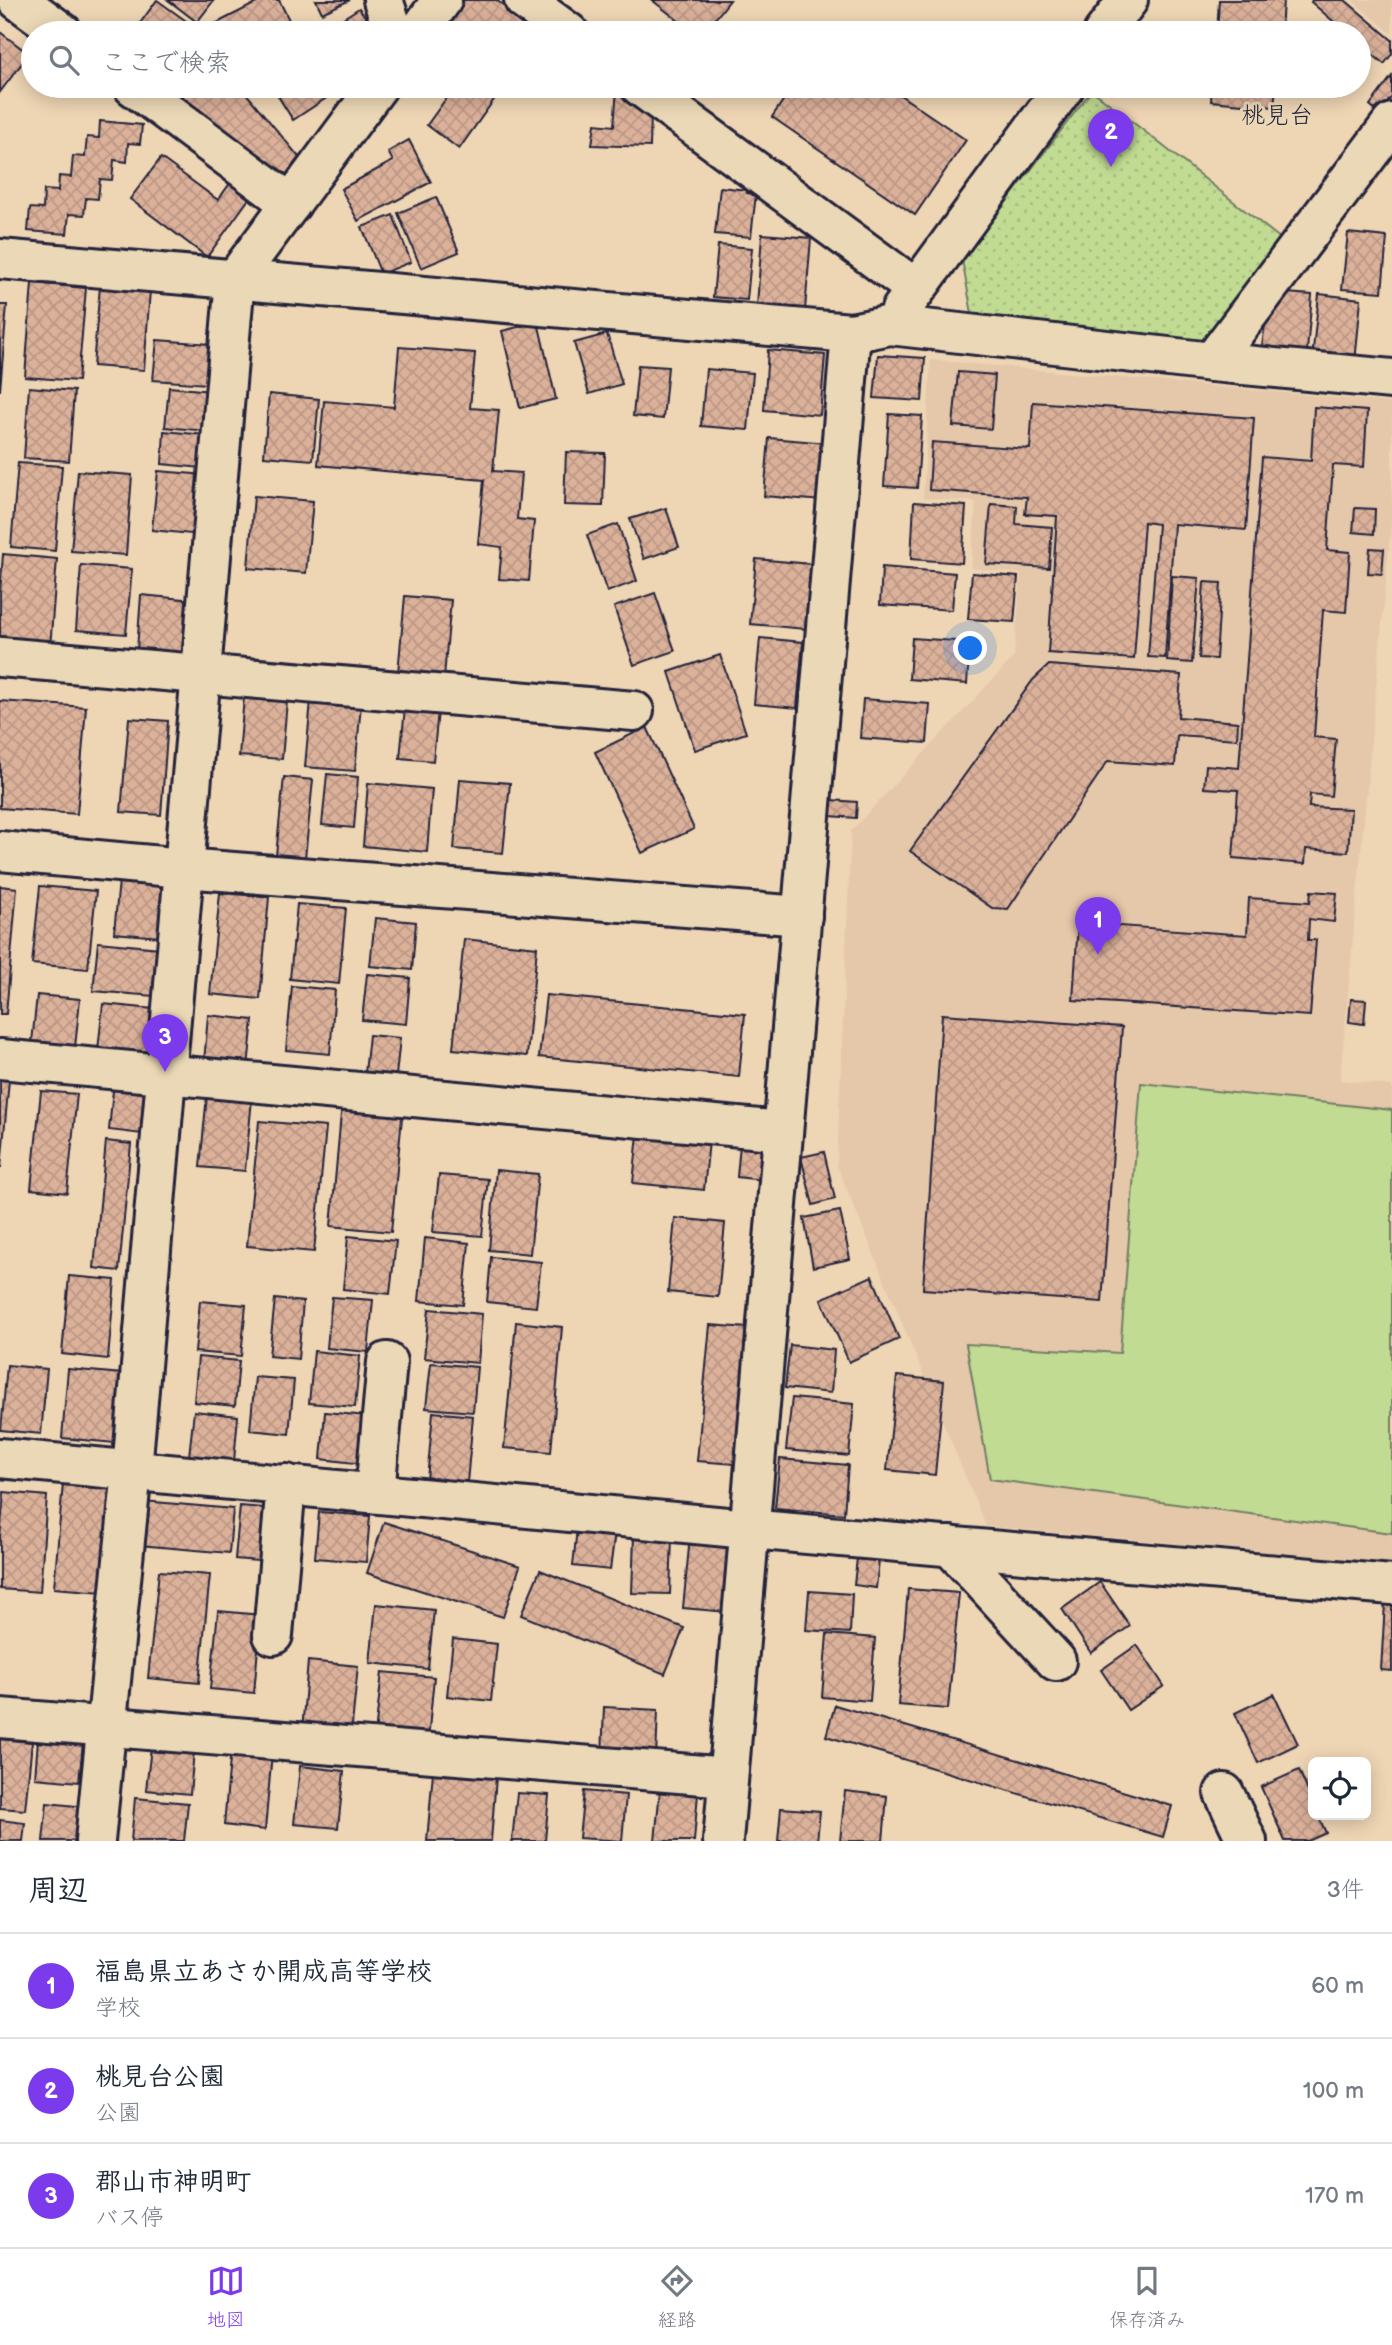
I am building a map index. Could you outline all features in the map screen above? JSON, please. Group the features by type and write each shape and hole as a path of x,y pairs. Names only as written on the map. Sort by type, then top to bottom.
{"street":[{"path":"18,0 47,21"},
{"path":"383,0 390,21"},
{"path":"427,21 442,0"},
{"path":"524,0 553,21"},
{"path":"1112,21 1128,0"},
{"path":"149,98 290,204"},
{"path":"95,1841 132,1469 235,279 369,98"},
{"path":"656,98 916,289"},
{"path":"890,325 1056,98"},
{"path":"1212,362 1392,123"},
{"path":"0,259 851,332 890,325 1212,362 1392,379"},
{"path":"723,1841 851,332"},
{"path":"0,657 634,710"},
{"path":"0,851 183,869 802,916"},
{"path":"0,1059 783,1131"},
{"path":"375,1493 387,1362"},
{"path":"0,1458 748,1529 1392,1585"},
{"path":"273,1635 286,1484"},
{"path":"950,1546 1056,1661"},
{"path":"0,1718 728,1777"},
{"path":"1224,1793 1247,1841"}],"shaded area":[{"path":"1352,0 1392,0 1392,34"},
{"path":"931,360 1392,403 1392,513 1340,1080 1392,1086 1392,1563 986,1526 837,1165 851,831 1014,657 1021,574 971,568 976,502 923,498"}],"green space":[{"path":"1086,98 1102,98 1286,243 1212,362 976,335 962,260"},
{"path":"1141,1083 1392,1110 1392,1533 990,1479 966,1344 1120,1353"}],"building":[{"path":"157,0 186,21 142,21"},
{"path":"168,0 214,0 196,21"},
{"path":"262,0 279,0 290,21 221,21"},
{"path":"316,0 350,0 322,13"},
{"path":"464,0 496,0 526,21 450,21"},
{"path":"652,0 730,0 713,21 679,21"},
{"path":"1219,0 1283,0 1282,21 1218,21"},
{"path":"1345,0 1370,21 1333,21 1311,2"},
{"path":"359,8 368,21 339,21"},
{"path":"1371,22 1392,40 1392,54 1384,64 1371,53"},
{"path":"0,32 21,48 21,64 0,92"},
{"path":"1392,76 1392,97 1379,113 1370,105"},
{"path":"180,98 250,98 299,157 285,176"},
{"path":"279,98 326,98 293,120"},
{"path":"446,98 495,98 459,149 427,125"},
{"path":"616,98 630,98 651,113 650,147 592,145 595,124 614,126"},
{"path":"785,98 905,98 966,140 915,215 772,117"},
{"path":"1211,98 1275,98 1274,107 1211,101"},
{"path":"100,121 142,125 140,144 128,143 127,162 114,160 112,180 100,179 98,199 86,198 84,215 69,214 67,234 28,231 30,208 43,209 44,190 58,191 59,176 71,177 73,156 85,157 87,137 99,138"},
{"path":"409,140 431,182 358,221 341,189 393,161 388,152"},
{"path":"161,158 218,200 231,182 251,196 207,257 130,199"},
{"path":"720,187 747,190 747,193 756,194 751,237 715,234"},
{"path":"436,197 459,252 421,268 398,213"},
{"path":"393,215 411,262 381,274 362,227"},
{"path":"1348,233 1387,237 1382,292 1342,289"},
{"path":"762,234 811,238 805,310 757,307"},
{"path":"718,245 752,248 747,300 713,297"},
{"path":"32,283 86,288 78,381 25,377"},
{"path":"100,286 150,290 144,370 93,366"},
{"path":"1286,293 1312,295 1307,351 1262,346 1265,324"},
{"path":"1319,294 1361,299 1355,363 1312,359"},
{"path":"0,305 7,305 0,391"},
{"path":"538,322 556,399 520,408 502,331"},
{"path":"607,334 622,384 589,394 574,343"},
{"path":"157,340 210,344 207,384 153,380"},
{"path":"399,347 475,353 470,408 499,410 493,471 521,473 517,519 534,521 529,581 499,579 502,547 478,544 484,480 318,465 324,401 394,407"},
{"path":"768,350 825,355 820,415 764,410"},
{"path":"878,355 925,358 922,401 874,398"},
{"path":"638,365 668,367 663,419 633,416"},
{"path":"706,369 753,373 748,430 701,426"},
{"path":"958,372 995,375 991,429 953,426"},
{"path":"29,387 74,391 69,461 24,458"},
{"path":"169,387 211,391 207,431 165,427"},
{"path":"269,394 319,399 313,460 264,456"},
{"path":"1033,402 1254,418 1246,530 1174,524 1165,658 1148,657 1158,524 1144,522 1134,659 1048,653 1057,516 1025,514 1027,497 929,490 932,442 1030,449"},
{"path":"1314,407 1367,411 1364,467 1333,465 1327,550 1350,552 1346,612 1323,610 1314,737 1336,739 1331,796 1310,794 1309,807 1351,809 1348,852 1306,849 1305,864 1233,858 1238,790 1204,788 1206,765 1239,768 1262,457 1311,461"},
{"path":"889,414 922,416 917,488 884,486"},
{"path":"164,431 205,435 202,468 162,464"},
{"path":"769,438 828,443 823,501 764,496"},
{"path":"566,452 605,453 603,506 564,505"},
{"path":"18,463 62,466 55,551 11,547"},
{"path":"78,471 132,475 126,555 71,551"},
{"path":"158,471 206,475 201,535 152,530"},
{"path":"254,496 313,501 306,573 248,568"},
{"path":"914,502 966,506 962,563 911,559"},
{"path":"991,504 1017,506 1016,524 1052,527 1049,568 986,564"},
{"path":"666,508 679,547 644,559 630,519"},
{"path":"1355,508 1375,509 1374,534 1353,532"},
{"path":"618,524 637,581 607,592 587,535"},
{"path":"1370,548 1384,549 1382,574 1368,573"},
{"path":"3,554 57,559 50,648 0,644"},
{"path":"756,559 811,564 805,629 750,624"},
{"path":"81,565 132,569 126,634 76,630"},
{"path":"882,567 955,573 952,610 880,605"},
{"path":"972,573 1018,577 1014,622 968,619"},
{"path":"1172,576 1199,578 1192,663 1167,661"},
{"path":"1204,582 1221,583 1216,659 1199,658"},
{"path":"655,593 675,651 634,665 614,607"},
{"path":"141,595 193,600 188,654 137,650"},
{"path":"405,596 451,600 443,688 397,684"},
{"path":"760,638 803,642 797,708 754,704"},
{"path":"912,638 970,642 967,684 909,679"},
{"path":"720,655 746,733 695,750 669,672"},
{"path":"1049,665 1181,675 1178,717 1238,722 1237,739 1177,735 1175,766 1108,761 1008,909 992,908 910,851 1033,680"},
{"path":"244,697 287,701 282,759 239,756"},
{"path":"863,699 930,704 927,743 860,738"},
{"path":"311,700 361,704 355,771 305,767"},
{"path":"0,701 86,707 77,814 0,808"},
{"path":"405,708 438,711 433,761 400,758"},
{"path":"129,718 168,721 161,815 121,812"},
{"path":"647,727 694,829 642,853 595,752"},
{"path":"327,774 358,777 354,828 322,825"},
{"path":"284,777 313,780 305,858 276,855"},
{"path":"460,779 510,783 503,853 454,849"},
{"path":"368,783 432,789 427,852 363,846"},
{"path":"831,800 857,802 856,818 830,816"},
{"path":"119,880 165,885 160,937 114,933"},
{"path":"0,886 17,888 6,1014 0,1014"},
{"path":"40,886 96,891 88,969 32,964"},
{"path":"1311,891 1337,893 1334,922 1309,919 1308,940 1316,940 1310,1016 1073,1000 1078,923 1247,935 1249,898 1310,902"},
{"path":"220,893 269,897 260,999 210,994"},
{"path":"297,904 346,908 339,984 290,979"},
{"path":"375,918 416,922 412,970 370,966"},
{"path":"464,939 537,947 527,1056 453,1049"},
{"path":"98,942 159,948 154,996 93,991"},
{"path":"367,974 410,978 406,1024 362,1020"},
{"path":"292,986 335,990 330,1054 286,1050"},
{"path":"37,995 80,999 74,1057 31,1052"},
{"path":"546,995 745,1014 739,1077 539,1057"},
{"path":"1351,999 1366,1000 1364,1024 1349,1022"},
{"path":"103,1004 153,1009 149,1055 98,1050"},
{"path":"942,1014 1122,1027 1102,1302 923,1289"},
{"path":"208,1015 253,1020 248,1067 204,1063"},
{"path":"369,1035 400,1038 396,1076 365,1073"},
{"path":"0,1079 9,1080 1,1167 0,1167"},
{"path":"113,1090 146,1093 142,1134 109,1130"},
{"path":"41,1091 77,1094 67,1193 31,1189"},
{"path":"207,1095 252,1099 245,1171 200,1167"},
{"path":"342,1102 403,1107 391,1232 331,1226"},
{"path":"259,1121 326,1127 314,1252 247,1246"},
{"path":"638,1134 709,1141 704,1190 633,1183"},
{"path":"106,1141 131,1144 119,1271 94,1268"},
{"path":"740,1144 765,1147 762,1180 737,1177"},
{"path":"824,1152 835,1199 813,1205 801,1157"},
{"path":"496,1170 538,1174 530,1254 489,1250"},
{"path":"439,1175 488,1179 482,1236 433,1232"},
{"path":"840,1211 850,1259 813,1267 804,1218"},
{"path":"675,1218 725,1223 718,1297 668,1292"},
{"path":"348,1236 396,1241 390,1294 343,1289"},
{"path":"425,1238 469,1243 463,1305 419,1301"},
{"path":"491,1257 541,1262 536,1307 487,1302"},
{"path":"69,1276 115,1280 108,1359 62,1354"},
{"path":"872,1276 899,1339 849,1362 821,1299"},
{"path":"332,1297 373,1300 368,1352 327,1348"},
{"path":"275,1299 303,1302 298,1359 269,1356"},
{"path":"200,1301 246,1305 241,1356 195,1352"},
{"path":"429,1309 482,1314 478,1363 424,1358"},
{"path":"516,1322 562,1327 551,1452 504,1448"},
{"path":"710,1325 748,1328 735,1464 697,1461"},
{"path":"790,1345 834,1350 831,1393 785,1388"},
{"path":"314,1351 360,1356 355,1407 309,1403"},
{"path":"198,1357 239,1361 235,1406 194,1402"},
{"path":"431,1363 477,1367 473,1412 426,1408"},
{"path":"7,1365 47,1369 41,1434 1,1430"},
{"path":"68,1369 122,1374 115,1443 62,1438"},
{"path":"897,1376 944,1381 935,1475 887,1470"},
{"path":"255,1377 294,1380 289,1434 250,1430"},
{"path":"792,1398 854,1404 849,1456 786,1450"},
{"path":"194,1411 238,1416 234,1461 189,1456"},
{"path":"325,1412 367,1416 363,1464 321,1459"},
{"path":"433,1412 473,1416 467,1483 427,1480"},
{"path":"780,1459 848,1465 844,1514 775,1508"},
{"path":"63,1483 113,1487 103,1592 54,1588"},
{"path":"4,1492 47,1496 40,1592 0,1589 0,1538"},
{"path":"143,1501 233,1509 229,1553 139,1545"},
{"path":"240,1506 276,1509 271,1562 235,1559"},
{"path":"319,1512 370,1516 366,1562 315,1558"},
{"path":"384,1522 520,1566 503,1617 367,1573"},
{"path":"577,1528 615,1532 610,1570 573,1566"},
{"path":"634,1536 672,1537 670,1594 632,1593"},
{"path":"690,1537 733,1541 727,1612 683,1608"},
{"path":"857,1558 879,1560 876,1588 854,1585"},
{"path":"540,1570 684,1628 665,1674 521,1615"},
{"path":"159,1571 210,1575 199,1683 148,1678"},
{"path":"1100,1582 1130,1626 1091,1653 1062,1609"},
{"path":"908,1589 959,1593 948,1709 898,1705"},
{"path":"809,1591 852,1594 850,1633 806,1630"},
{"path":"1385,1603 1392,1603 1392,1671 1381,1670"},
{"path":"376,1604 434,1610 428,1669 370,1663"},
{"path":"218,1611 261,1615 254,1693 210,1689"},
{"path":"827,1634 875,1638 870,1701 822,1697"},
{"path":"453,1639 497,1644 491,1701 447,1696"},
{"path":"1137,1645 1164,1686 1128,1710 1101,1670"},
{"path":"308,1661 358,1666 351,1735 302,1730"},
{"path":"382,1672 434,1677 428,1740 375,1734"},
{"path":"1274,1694 1298,1744 1258,1763 1235,1713"},
{"path":"835,1705 1172,1806 1163,1837 826,1736"},
{"path":"604,1707 658,1710 656,1759 602,1757"},
{"path":"0,1739 32,1742 25,1810 0,1808"},
{"path":"38,1739 83,1743 79,1782 35,1778"},
{"path":"151,1747 194,1751 190,1794 146,1790"},
{"path":"231,1748 272,1753 265,1830 224,1825"},
{"path":"300,1766 344,1771 338,1828 294,1824"},
{"path":"1299,1770 1308,1791 1308,1820 1320,1820 1326,1833 1308,1841 1285,1841 1261,1787"},
{"path":"433,1772 496,1777 491,1841 427,1841"},
{"path":"660,1789 698,1793 694,1841 655,1841"},
{"path":"584,1791 626,1795 622,1841 579,1838"},
{"path":"845,1791 887,1796 883,1841 840,1841"},
{"path":"517,1793 549,1795 545,1841 512,1841"},
{"path":"135,1798 188,1803 184,1841 131,1841"},
{"path":"47,1803 85,1807 82,1841 43,1841"},
{"path":"781,1808 820,1811 817,1841 778,1841"},
{"path":"0,1820 25,1823 23,1841 0,1841"}],"place":[{"name":"桃見台公園","path":"1111,167"},
{"name":"福島県立あさか開成高等学校","path":"1098,955"},
{"name":"郡山市神明町","path":"165,1072"}],"district":[{"name":"桃見台","path":"1277,115"}]}
